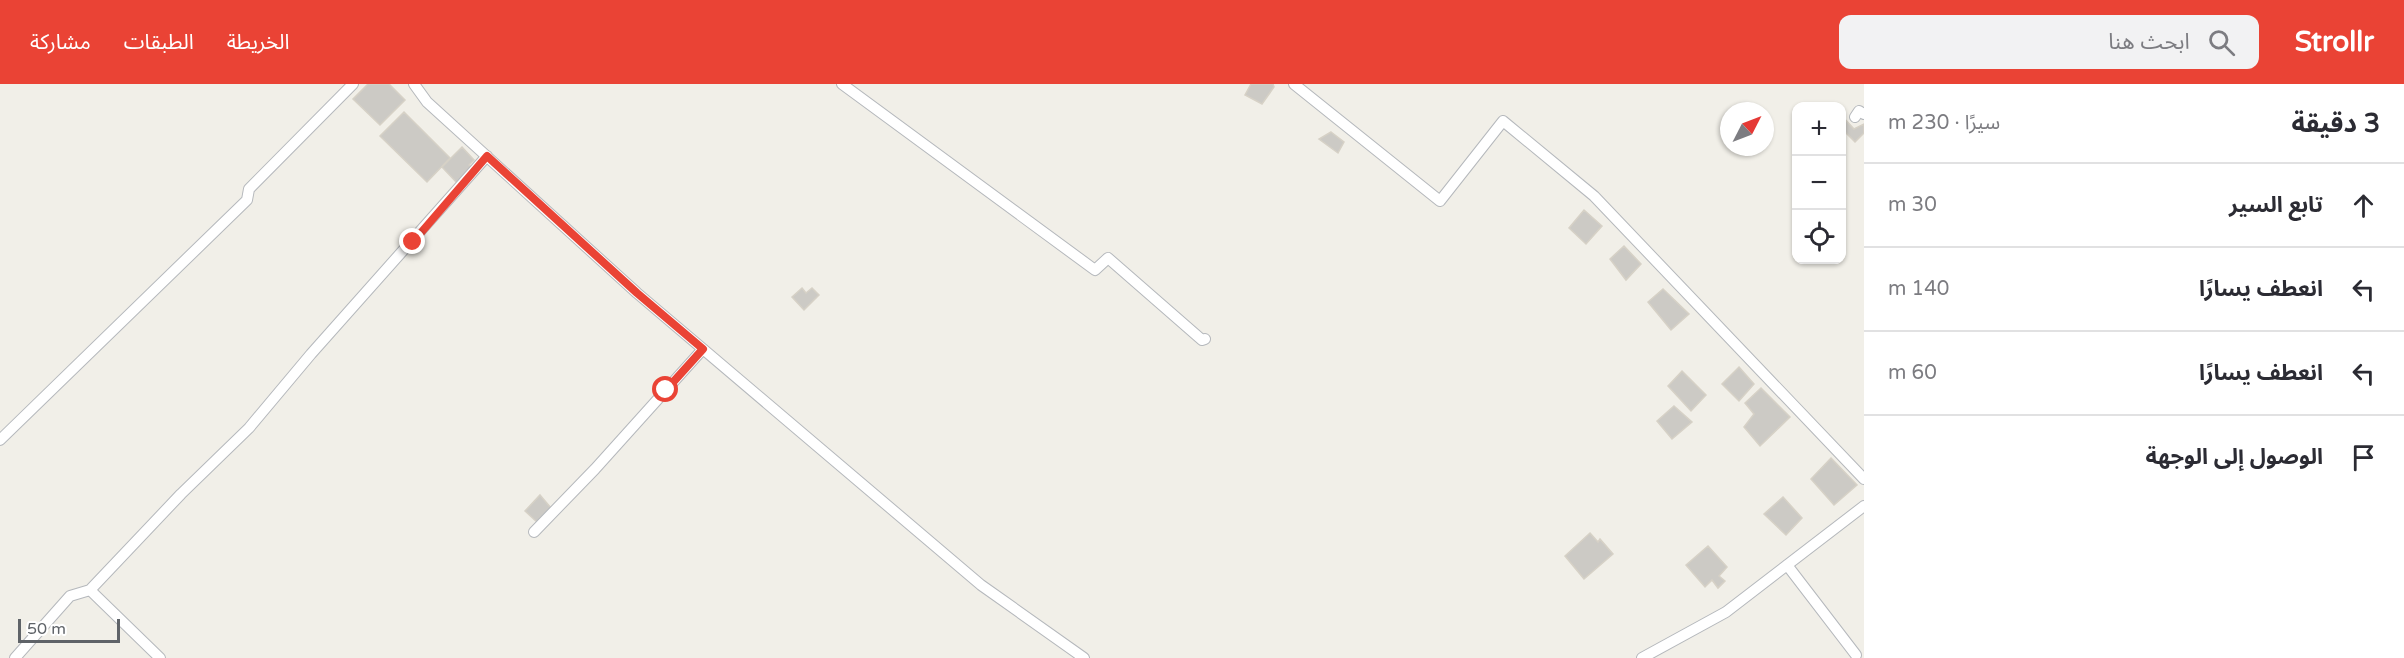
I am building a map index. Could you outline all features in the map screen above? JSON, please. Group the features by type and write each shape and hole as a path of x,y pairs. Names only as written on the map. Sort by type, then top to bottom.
{"street":[{"path":"0,440 247,200 249,189 353,84"},
{"path":"414,84 427,102 637,293 981,585 1084,658"},
{"path":"842,84 1095,270 1108,258 1202,340 1205,339"},
{"path":"1294,84 1440,201 1503,121 1594,196 1864,479"},
{"path":"15,658 70,596 90,590 181,494 249,428 311,354 487,156"},
{"path":"534,532 595,469 703,349"},
{"path":"1642,658 1726,612 1864,506"},
{"path":"1787,566 1856,655"},
{"path":"90,590 160,658"}],"building":[{"path":"368,84 389,84 405,100 380,125 353,99"},
{"path":"1251,84 1273,84 1274,87 1262,104 1245,95"},
{"path":"404,112 450,158 427,182 380,136"},
{"path":"1846,120 1854,129 1864,124 1864,133 1855,142 1846,133"},
{"path":"1331,132 1344,142 1338,153 1319,139"},
{"path":"462,147 474,160 469,165 473,169 458,184 442,167"},
{"path":"1584,210 1602,226 1586,244 1569,228"},
{"path":"1624,246 1641,264 1626,280 1610,259"},
{"path":"802,288 806,293 812,288 819,295 804,310 792,297"},
{"path":"1663,289 1689,314 1671,330 1648,302"},
{"path":"1739,367 1754,384 1739,401 1722,384"},
{"path":"1682,371 1706,395 1691,411 1668,386"},
{"path":"1761,388 1790,417 1760,446 1744,427 1754,414 1745,403"},
{"path":"1674,406 1692,422 1672,439 1657,421"},
{"path":"1831,458 1857,485 1834,505 1811,479"},
{"path":"540,495 551,508 538,523 525,511"},
{"path":"1783,497 1802,518 1786,535 1764,514"},
{"path":"1590,533 1598,542 1600,539 1613,554 1584,579 1565,556"},
{"path":"1708,546 1727,567 1719,576 1725,581 1718,588 1712,580 1705,587 1686,565"}],"route":[{"path":"413,242 487,156 637,293 703,349 666,390"}]}
